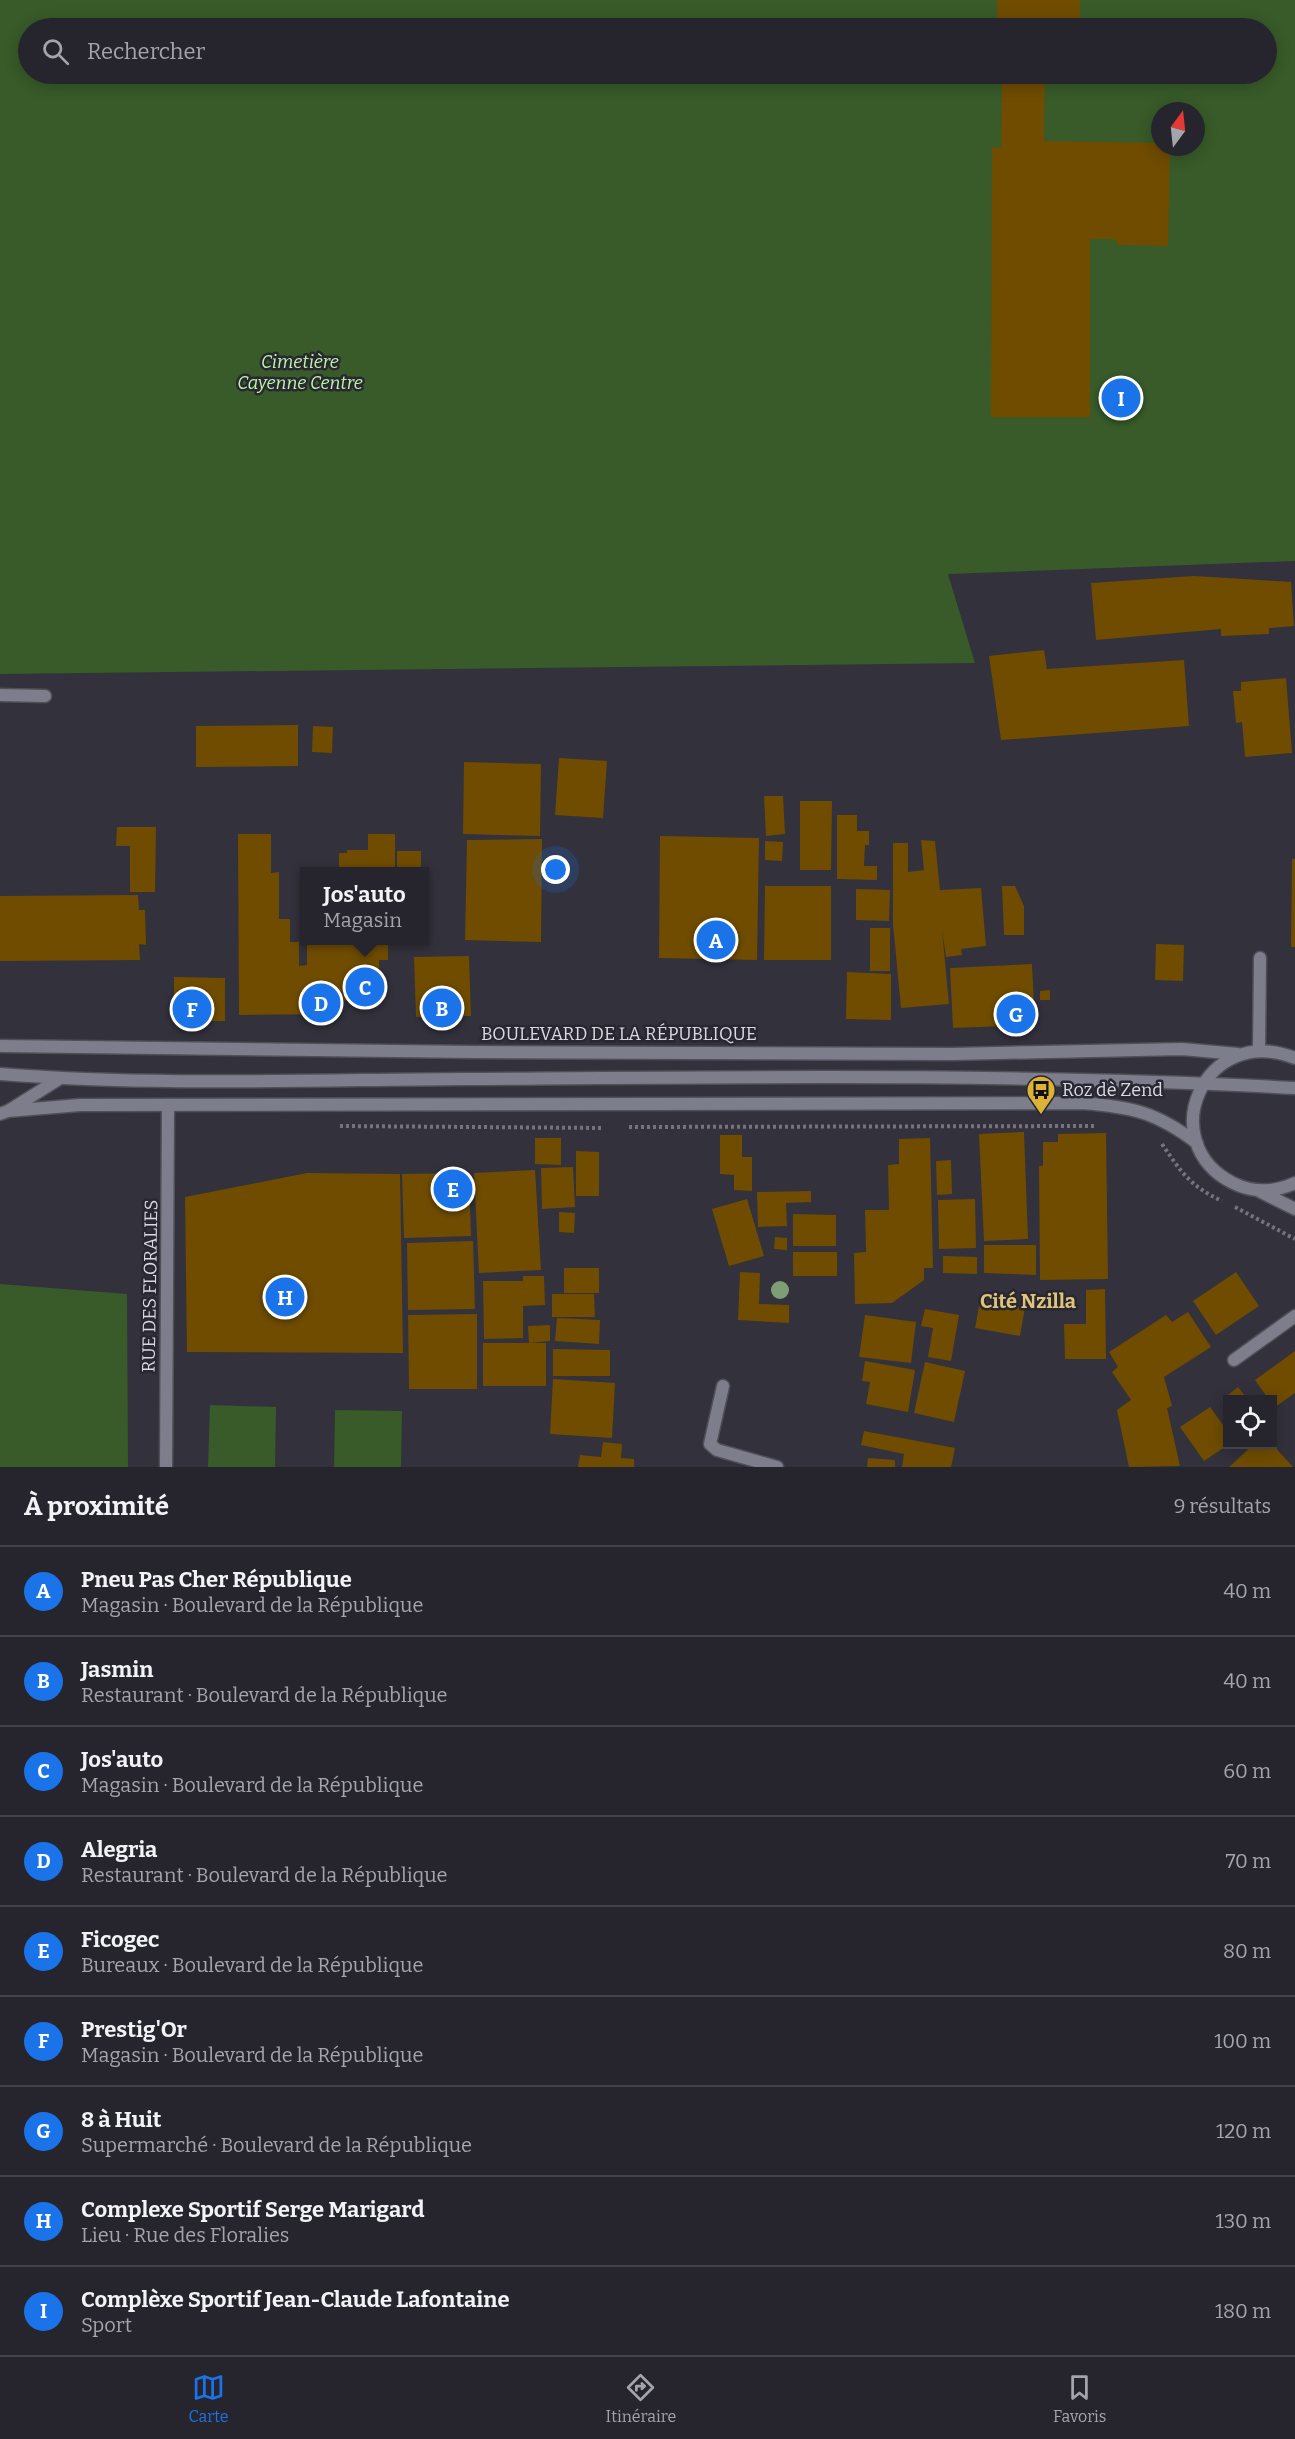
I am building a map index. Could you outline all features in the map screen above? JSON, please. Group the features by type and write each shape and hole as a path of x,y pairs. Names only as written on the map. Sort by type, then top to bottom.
{"street":[{"path":"0,695 45,696"},
{"path":"1259,1050 1260,958"},
{"name":"BOULEVARD DE LA RÉPUBLIQUE","path":"0,1046 463,1052 941,1054 1182,1048 1238,1054"},
{"path":"1295,1058 1280,1052 1259,1050 1238,1054 1219,1065 1204,1083 1195,1101 1193,1122 1197,1143 1208,1164 1216,1172 1236,1185 1258,1191 1295,1209"},
{"path":"0,1074 59,1079 217,1080 891,1077 1204,1083 1295,1088"},
{"path":"4,1113 59,1079"},
{"path":"4,1113 80,1105 1082,1103 1130,1108 1152,1115 1174,1126 1197,1143"},
{"name":"RUE DES FLORALIES","path":"166,1467 168,1105"},
{"path":"1258,1191 1273,1190 1295,1183"},
{"path":"1234,1360 1295,1316"},
{"path":"723,1386 710,1444 717,1450 777,1467"}],"path":[{"path":"336,1126 603,1128"},
{"path":"629,1127 1095,1126"}],"green space":[{"name":"Cimetière Cayenne Centre","path":"0,0 1295,0 1295,561 948,574 975,663 0,674"},
{"path":"0,1284 127,1294 128,1467 0,1467"},
{"path":"210,1405 276,1407 275,1467 208,1467"},
{"path":"335,1410 402,1411 401,1467 334,1467"}],"building":[{"path":"997,0 1080,0 1080,18 997,18"},
{"path":"1002,84 1045,84 1044,141 1151,143 1151,156 1170,156 1168,246 1118,245 1115,239 1090,239 1090,417 991,417 992,147 1001,148"},
{"path":"1194,576 1291,582 1294,626 1269,628 1269,634 1221,636 1221,629 1096,640 1091,583"},
{"path":"1044,650 1047,669 1184,660 1189,726 1001,740 989,656"},
{"path":"1286,678 1292,753 1245,757 1242,722 1236,723 1233,691 1241,691 1241,682"},
{"path":"298,725 298,766 196,767 196,726"},
{"path":"313,726 333,727 332,753 312,752"},
{"path":"559,758 607,761 603,818 555,815"},
{"path":"464,762 541,764 540,836 463,834"},
{"path":"764,796 783,796 785,834 766,836"},
{"path":"800,801 832,801 831,870 800,870"},
{"path":"837,815 857,815 857,831 869,831 869,845 865,845 864,866 877,866 877,880 837,879"},
{"path":"117,827 156,827 155,892 130,892 130,846 116,846"},
{"path":"238,834 271,834 271,873 279,872 279,919 290,919 290,942 299,942 299,966 307,965 307,945 388,945 388,960 379,960 380,1000 336,1001 336,1014 239,1015"},
{"path":"368,834 395,834 395,867 339,867 339,853 347,853 347,850 368,850"},
{"path":"660,836 759,838 757,960 659,958"},
{"path":"542,839 541,942 465,940 467,840"},
{"path":"921,840 935,841 940,890 981,888 986,946 961,949 962,955 946,957 942,930 949,1004 901,1008 893,924 893,843 908,843 908,872 924,870"},
{"path":"765,841 783,842 782,861 765,860"},
{"path":"397,851 421,851 421,867 397,867"},
{"path":"1292,859 1295,859 1295,947 1291,947"},
{"path":"765,886 831,886 831,960 764,960"},
{"path":"1002,886 1015,886 1024,906 1024,935 1004,935"},
{"path":"856,889 890,890 889,921 856,920"},
{"path":"138,895 139,910 145,910 146,945 139,944 140,960 0,961 0,896"},
{"path":"870,928 890,928 890,971 870,971"},
{"path":"1156,944 1184,945 1183,981 1155,980"},
{"path":"469,956 471,1016 416,1017 414,957"},
{"path":"1032,964 1035,1025 953,1028 950,968"},
{"path":"847,972 891,974 891,1020 846,1019"},
{"path":"174,977 225,978 225,1021 174,1021"},
{"path":"1050,990 1050,1000 1040,1000 1040,991"},
{"path":"1024,1132 1028,1239 984,1241 979,1134"},
{"path":"1106,1133 1108,1279 1040,1280 1039,1166 1043,1166 1043,1142 1058,1142 1058,1134"},
{"path":"720,1135 742,1135 742,1157 752,1157 752,1191 734,1190 734,1175 720,1174"},
{"path":"535,1138 561,1138 561,1165 535,1164"},
{"path":"930,1138 933,1268 924,1268 924,1280 892,1303 855,1304 854,1253 866,1252 865,1210 889,1210 888,1165 899,1164 899,1139"},
{"path":"576,1151 599,1152 599,1196 576,1196"},
{"path":"951,1160 952,1194 937,1195 936,1161"},
{"path":"573,1167 575,1207 542,1209 541,1168"},
{"path":"535,1170 541,1270 479,1273 474,1173"},
{"path":"307,1173 400,1174 403,1353 187,1352 185,1197"},
{"path":"469,1173 471,1236 404,1238 402,1174"},
{"path":"811,1191 811,1202 786,1203 787,1226 758,1227 757,1192"},
{"path":"747,1199 764,1256 729,1266 712,1209"},
{"path":"975,1199 976,1248 939,1249 938,1200"},
{"path":"559,1212 575,1213 574,1233 559,1232"},
{"path":"793,1214 836,1215 836,1246 793,1246"},
{"path":"775,1237 787,1238 787,1250 774,1249"},
{"path":"473,1241 475,1309 408,1310 407,1243"},
{"path":"984,1245 1036,1245 1036,1275 984,1273"},
{"path":"793,1252 837,1252 837,1276 793,1276"},
{"path":"943,1256 977,1257 977,1274 943,1273"},
{"path":"564,1268 599,1268 599,1293 564,1293"},
{"path":"740,1272 760,1273 759,1304 789,1305 789,1323 738,1320"},
{"path":"1236,1272 1259,1306 1216,1335 1193,1301"},
{"path":"523,1276 544,1276 545,1305 523,1306 523,1338 484,1339 483,1281 523,1281"},
{"path":"1105,1289 1106,1359 1065,1359 1064,1324 1086,1324 1086,1290"},
{"path":"552,1294 594,1294 595,1317 552,1317"},
{"path":"980,1301 1025,1308 1020,1336 975,1328"},
{"path":"925,1309 959,1315 951,1361 928,1357 933,1328 921,1326"},
{"path":"1188,1312 1211,1347 1164,1377 1172,1406 1167,1408 1180,1466 1129,1467 1117,1410 1131,1400 1112,1372 1118,1367 1109,1352 1166,1315 1172,1322"},
{"path":"477,1314 477,1389 409,1389 408,1315"},
{"path":"865,1315 916,1322 911,1363 859,1357"},
{"path":"557,1318 600,1320 599,1344 555,1341"},
{"path":"550,1325 550,1341 529,1343 528,1326"},
{"path":"483,1343 546,1343 546,1386 483,1386"},
{"path":"553,1349 610,1350 610,1376 553,1376"},
{"path":"1295,1351 1295,1393 1277,1406 1277,1395 1266,1395 1255,1380"},
{"path":"865,1361 915,1370 908,1412 866,1404 870,1382 862,1381"},
{"path":"925,1362 965,1371 954,1422 914,1413"},
{"path":"553,1379 615,1383 612,1438 550,1434"},
{"path":"1238,1387 1244,1395 1228,1395"},
{"path":"1210,1407 1223,1425 1223,1448 1204,1461 1180,1427"},
{"path":"864,1431 955,1448 951,1467 902,1467 904,1454 861,1445"},
{"path":"603,1442 622,1444 621,1458 634,1459 634,1467 578,1467 580,1455 601,1457"},
{"path":"1249,1449 1277,1449 1293,1467 1229,1467"},
{"path":"868,1458 895,1460 895,1467 867,1467"}],"place":[{"name":"Complèxe Sportif Jean-Claude Lafontaine","path":"1121,398"},
{"name":"Pneu Pas Cher République","path":"716,940"},
{"name":"Jos'auto","path":"365,987"},
{"name":"Alegria","path":"321,1003"},
{"name":"Jasmin","path":"442,1008"},
{"name":"Prestig'Or","path":"192,1009"},
{"name":"8 à Huit","path":"1016,1014"},
{"name":"Roz dè Zend","path":"1041,1116"},
{"name":"Ficogec","path":"453,1189"},
{"name":"Complexe Sportif Serge Marigard","path":"285,1297"}],"district":[{"name":"Cité Nzilla","path":"1028,1301"}]}
